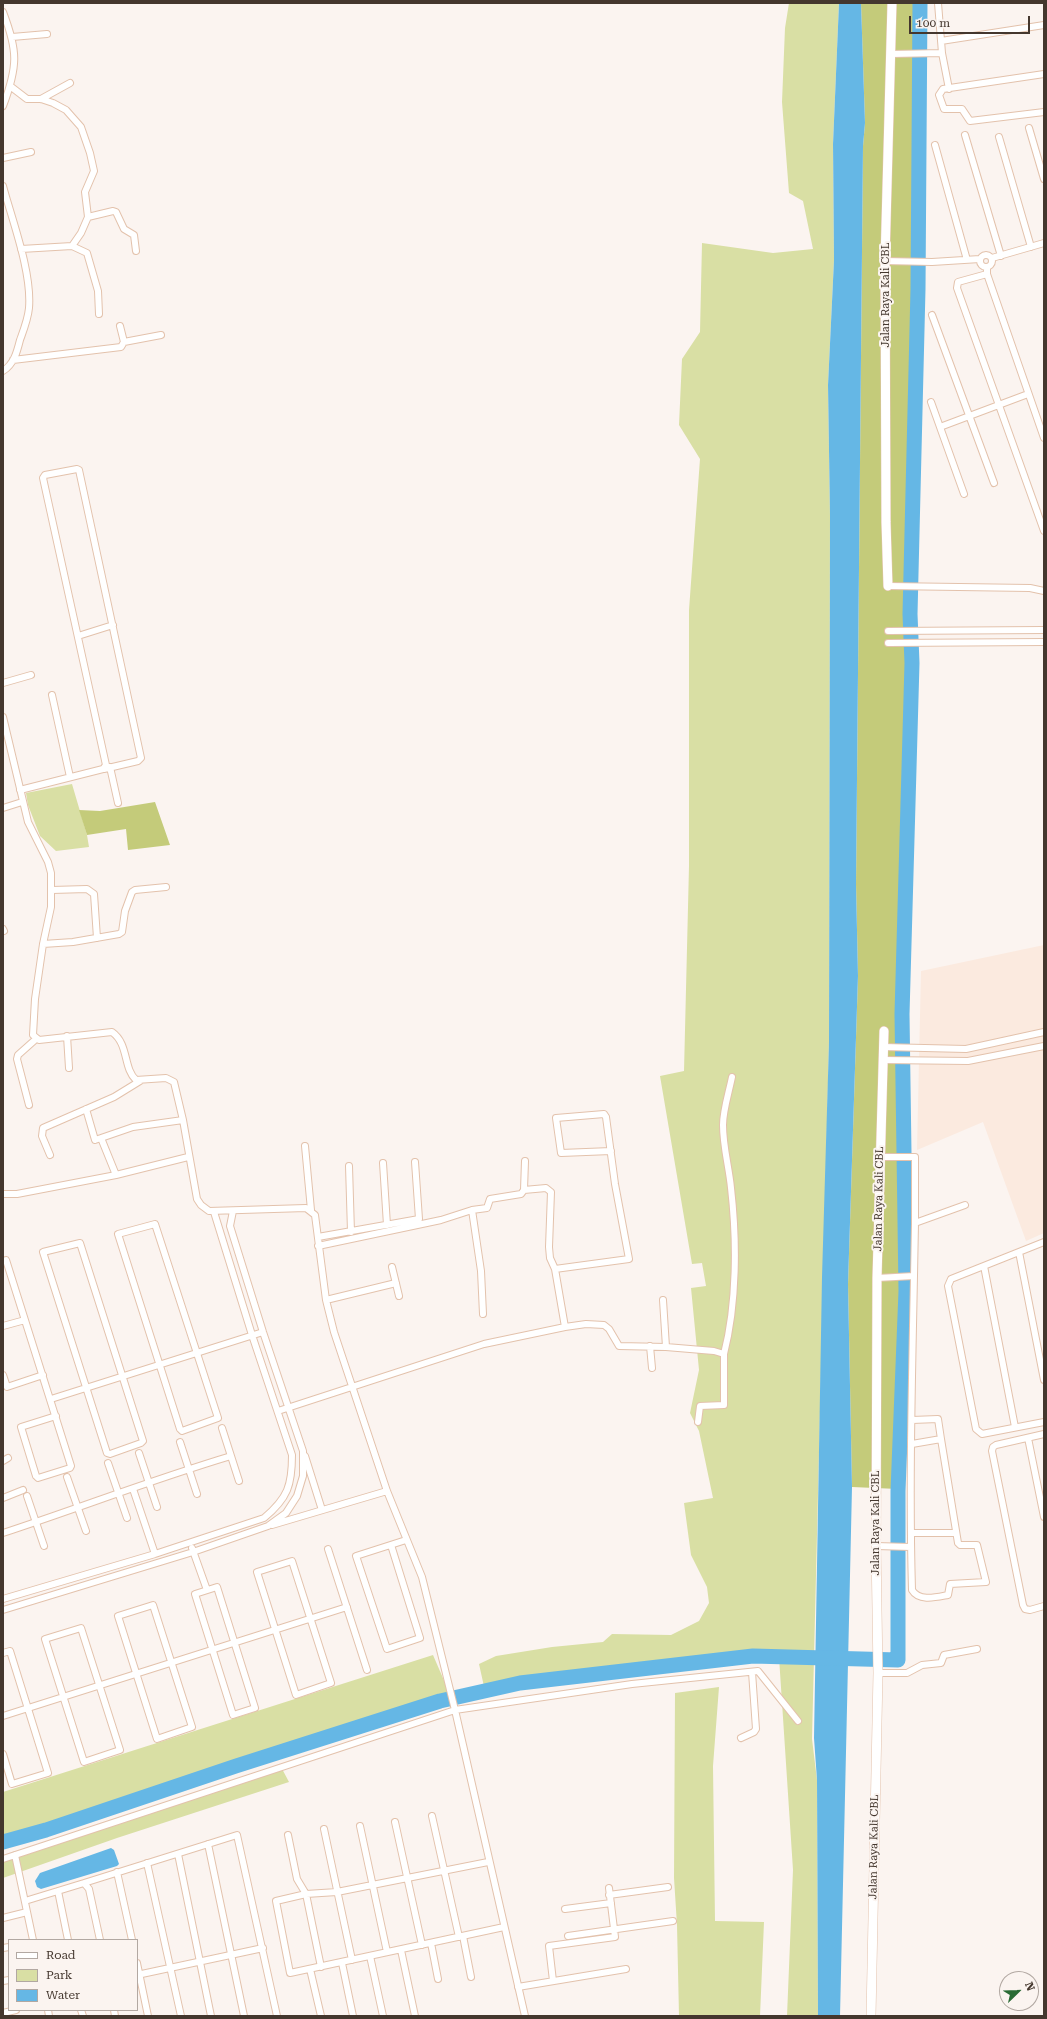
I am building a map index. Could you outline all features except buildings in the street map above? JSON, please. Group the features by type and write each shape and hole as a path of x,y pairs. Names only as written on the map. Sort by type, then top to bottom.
{"main road":[{"name":"Jalan Raya Kali CBL","path":"888,586 886,522 885,261 892,3"},
{"name":"Jalan Raya Kali CBL","path":"871,2016 878,1673 876,1546 877,1278 884,1031"}],"street":[{"path":"938,3 942,53 949,89"},
{"path":"3,12 12,37 16,55 10,86 3,106"},
{"path":"941,41 1044,25"},
{"path":"12,37 47,34"},
{"path":"891,54 942,53"},
{"path":"1044,74 949,89 940,91 939,95 943,108 948,110 962,108 970,121 1044,112"},
{"path":"41,99 70,83"},
{"path":"10,86 28,99 41,99 66,110 73,117 85,136 94,171 85,192 88,217 81,233 72,246"},
{"path":"1029,128 1044,179"},
{"path":"965,135 1001,256"},
{"path":"999,136 1032,247"},
{"path":"935,145 968,260"},
{"path":"3,158 31,152"},
{"path":"3,186 21,249 29,287 29,309 11,365 3,371"},
{"path":"88,217 108,211 116,212 124,229 136,238 136,251"},
{"path":"885,261 932,262 968,260 980,259 984,255 992,258 1044,243"},
{"path":"21,249 72,246 87,253 98,291 99,314"},
{"path":"992,258 992,264 987,270 958,282 957,286 1044,531"},
{"path":"980,259 982,265 987,270 1044,438"},
{"path":"932,315 994,483"},
{"path":"13,360 90,352 121,347 124,342 120,326"},
{"path":"124,342 161,335"},
{"path":"940,427 1028,394"},
{"path":"931,402 964,494"},
{"path":"20,790 70,777 107,768 138,761 141,758 79,469 45,475 43,478 106,764 107,768 118,804"},
{"path":"888,586 1030,588 1044,591"},
{"path":"78,636 113,626"},
{"path":"888,631 1044,630"},
{"path":"888,642 1044,642"},
{"path":"3,683 31,675"},
{"path":"52,694 70,777"},
{"path":"3,717 22,802 35,838 50,866 52,890 51,907 43,944 33,1025 33,1035 36,1039"},
{"path":"3,808 22,802"},
{"path":"43,944 73,942 119,934 122,932 128,900 134,891 166,887"},
{"path":"52,890 87,888 92,890 94,894 97,938"},
{"path":"30,1105 17,1059 18,1056 36,1039 112,1032 119,1038 123,1046 132,1076 140,1081"},
{"path":"883,1047 966,1049 1044,1032"},
{"path":"67,1036 69,1068"},
{"path":"1022,1037 1024,1050"},
{"path":"883,1060 968,1061 1044,1046"},
{"path":"698,1422 700,1406 724,1405 724,1354 730,1329 734,1250 731,1188 725,1152 723,1123 732,1077"},
{"path":"50,1155 42,1136 43,1128 114,1097 140,1081 166,1078 174,1082 183,1120 188,1157 197,1200 201,1206 214,1212 306,1208 311,1210"},
{"path":"86,1109 95,1140 133,1127 183,1120"},
{"path":"555,1269 629,1259 611,1151 605,1115 556,1118 562,1153 611,1151"},
{"path":"101,1138 116,1176"},
{"path":"305,1146 311,1210 316,1218 318,1246 326,1300 352,1387 387,1491 422,1577 450,1690 488,1862 525,2016"},
{"path":"3,1194 17,1194 116,1176 188,1157"},
{"path":"880,1157 915,1157 913,1276 911,1533 909,1547 912,1590 916,1595 925,1598 948,1596 950,1584 986,1582 977,1545 960,1545 955,1532 938,1419 912,1420"},
{"path":"524,1190 525,1161"},
{"path":"318,1237 419,1219 416,1162"},
{"path":"383,1163 387,1225"},
{"path":"349,1166 351,1232"},
{"path":"318,1246 441,1220 472,1210 487,1208 490,1198 521,1194 524,1190 546,1188 551,1192 550,1258 555,1269 566,1326"},
{"path":"915,1224 966,1205"},
{"path":"472,1210 481,1271 483,1314"},
{"path":"233,1211 230,1226 262,1332 322,1510"},
{"path":"214,1212 252,1336 292,1455 292,1475 289,1491 278,1507 264,1518 155,1554 3,1598 5,1609 194,1552 268,1526 387,1491"},
{"path":"155,1224 218,1418 182,1431 180,1429 159,1365 118,1234 155,1224"},
{"path":"80,1242 143,1441 110,1454 107,1453 87,1388 43,1252 80,1242"},
{"path":"1044,1242 951,1279 948,1286 976,1429 982,1434 1044,1422"},
{"path":"1019,1252 1044,1380"},
{"path":"3,1261 6,1260 51,1399 71,1466 70,1468 38,1478 36,1476 21,1427 56,1416"},
{"path":"984,1266 1015,1427"},
{"path":"392,1267 399,1296"},
{"path":"877,1278 913,1276"},
{"path":"326,1300 396,1284"},
{"path":"663,1300 666,1347"},
{"path":"3,1326 25,1320"},
{"path":"278,1410 484,1344 566,1326 586,1324 604,1325 609,1329 619,1346 666,1347 714,1351 724,1354"},
{"path":"51,1399 262,1332"},
{"path":"650,1346 652,1368"},
{"path":"3,1375 6,1387 42,1375"},
{"path":"222,1428 240,1481"},
{"path":"1044,1434 996,1445 993,1447 992,1451 1022,1605 1025,1609 1030,1610 1044,1606"},
{"path":"1028,1438 1044,1517"},
{"path":"912,1444 941,1440"},
{"path":"180,1442 197,1494"},
{"path":"268,1526 286,1513 298,1496 303,1476 303,1451"},
{"path":"139,1453 157,1507"},
{"path":"3,1533 78,1509 188,1468 231,1456"},
{"path":"108,1463 127,1518"},
{"path":"67,1477 86,1531"},
{"path":"133,1489 155,1554"},
{"path":"3,1498 25,1493 44,1546"},
{"path":"911,1533 955,1532"},
{"path":"391,1545 420,1638 387,1649 356,1556 406,1540"},
{"path":"190,1543 207,1590"},
{"path":"876,1546 909,1547"},
{"path":"328,1549 367,1670"},
{"path":"292,1561 331,1683 296,1695 276,1630 257,1572 292,1561"},
{"path":"217,1587 255,1708 233,1715 195,1594 207,1590 217,1587"},
{"path":"153,1605 192,1728 157,1739 136,1674 118,1616 153,1605"},
{"path":"3,1716 347,1607"},
{"path":"82,1628 120,1750 84,1762 64,1697 45,1639 82,1628"},
{"path":"878,1673 907,1673 918,1666 941,1663 941,1658 976,1649"},
{"path":"3,1653 10,1651 48,1773 12,1784 3,1754"},
{"path":"3,1859 454,1708 639,1683 758,1671 798,1721"},
{"path":"741,1738 754,1732 756,1729 752,1672"},
{"path":"432,1816 443,1871 471,1977"},
{"path":"395,1822 422,1945"},
{"path":"360,1826 387,1952"},
{"path":"324,1829 352,1960"},
{"path":"25,1901 237,1835 277,2016"},
{"path":"288,1835 297,1879 306,1894 321,1967"},
{"path":"208,1844 244,2016"},
{"path":"178,1854 211,2016"},
{"path":"16,1855 33,1939"},
{"path":"488,1862 337,1892 306,1894 276,1901 290,1973 504,1927"},
{"path":"147,1863 181,2016"},
{"path":"117,1872 132,1939"},
{"path":"84,1883 89,1889 100,1939"},
{"path":"553,1981 549,1946 615,1938 609,1891 668,1887"},
{"path":"58,1891 68,1939"},
{"path":"565,1910 611,1903"},
{"path":"3,1918 27,1912"},
{"path":"568,1936 673,1921"},
{"path":"431,1943 438,1979"},
{"path":"148,2016 138,1975 263,1948"},
{"path":"401,1950 415,2016"},
{"path":"370,1956 383,2016"},
{"path":"342,1963 352,2016"},
{"path":"310,1969 321,2016"},
{"path":"518,1986 626,1969"}],"shaded area":[{"path":"1044,945 1044,1233 1026,1241 983,1122 917,1150 921,971"}],"green space":[{"path":"789,3 839,3 833,144 834,260 828,385 830,516 829,1042 812,1739 817,1780 818,2016 787,2016 793,1870 779,1657 753,1656 520,1683 485,1691 479,1664 496,1656 552,1647 603,1642 612,1634 671,1635 699,1621 709,1603 707,1587 691,1555 684,1503 713,1498 699,1431 690,1413 699,1370 691,1288 706,1286 702,1263 692,1264 660,1076 684,1071 689,866 689,610 700,459 679,425 682,359 700,332 702,243 773,253 813,249 803,201 789,193 782,102 785,28"},
{"path":"861,3 917,3 898,1489 852,1487 848,1284 858,976 856,884 863,146 865,123"},
{"path":"72,784 89,847 56,851 40,836 28,805 26,793"},
{"path":"155,802 170,845 128,850 126,829 87,835 79,810 100,811"},
{"path":"433,1655 452,1699 271,1755 46,1830 3,1842 3,1792"},
{"path":"719,1687 713,1766 715,1921 764,1922 760,2016 679,2016 677,1925 674,1878 675,1693"},
{"path":"280,1765 289,1782 117,1838 3,1878 3,1859"}],"water":[{"path":"839,3 861,3 865,123 863,146 856,884 858,976 848,1284 852,1487 840,2016 818,2016 817,1780 814,1738 822,1277 829,1042 830,516 828,385 834,260 833,144"},
{"path":"111,1848 114,1850 119,1864 117,1866 41,1889 37,1887 35,1881 40,1873"}],"waterway":[{"path":"3,1842 46,1830 236,1766 440,1701 520,1683 753,1656 898,1660 898,1491 906,1291 902,1014 912,663 910,614 918,289 920,3"}]}
